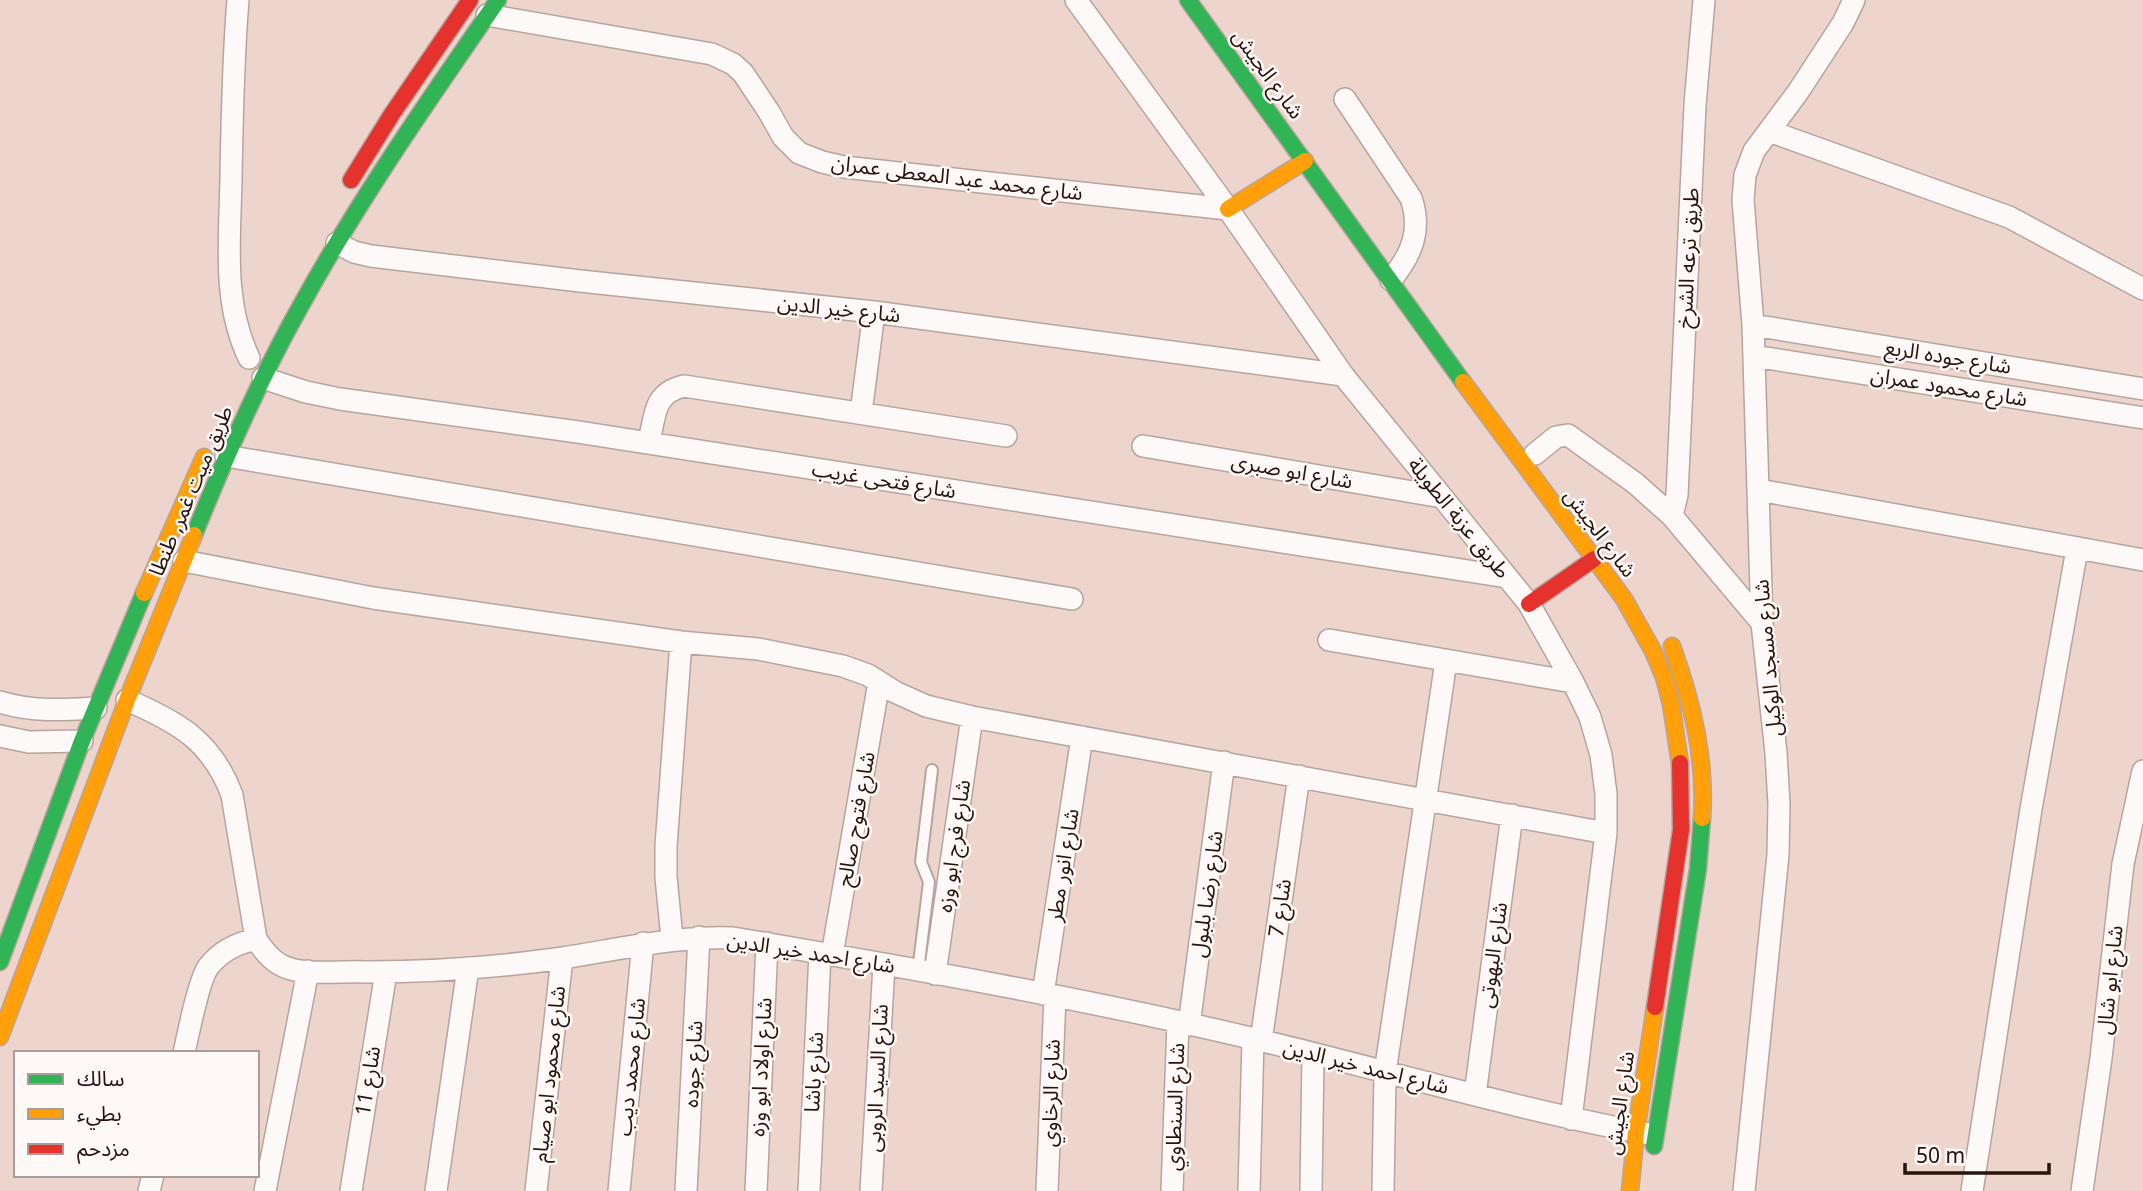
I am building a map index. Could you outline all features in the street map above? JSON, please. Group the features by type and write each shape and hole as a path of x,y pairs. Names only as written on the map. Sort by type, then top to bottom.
{"main road":[{"path":"342,195 392,114 470,0"},
{"name":"شارع الجيش","path":"1188,0 1306,161 1400,268 1594,559 1624,599 1664,677 1681,766 1681,830 1645,1134 1652,1163"},
{"name":"طريق ميت غمر, طنطا","path":"252,369 298,310 409,129 493,8"},
{"path":"1228,209 1306,161"},
{"name":"طريق ميت غمر, طنطا","path":"0,1037 115,731 184,561 218,449 252,369 260,336"},
{"name":"شارع الجيش","path":"1511,421 1638,592"},
{"name":"طريق ميت غمر, طنطا","path":"0,962 89,724 162,549 218,449"},
{"path":"1529,604 1594,559"},
{"name":"شارع الجيش","path":"1630,1191 1645,1134 1703,835 1703,766 1698,732 1690,698 1671,645 1662,629"},
{"path":"1671,704 1690,698"},
{"path":"89,724 115,731"}],"street":[{"path":"238,0 232,117 229,284 239,336 252,369"},
{"name":"طريق عزبة الطويلة","path":"1076,0 1228,209 1343,375 1529,604 1590,717 1601,755 1606,794 1606,833 1571,1118"},
{"name":"طريق ترعه الشرخ","path":"1671,516 1677,495 1695,105 1704,0"},
{"name":"شارع مسجد الوكيل","path":"1744,1191 1777,855 1779,804 1762,623 1753,325 1743,200 1745,175 1754,151 1798,92 1854,0"},
{"name":"شارع محمد عبد المعطى عمران","path":"493,8 712,54 733,64 743,73 783,137 800,153 822,162 844,167 1228,209"},
{"path":"1345,99 1411,198 1416,212 1417,226 1400,268"},
{"path":"1769,131 2009,217 2143,289"},
{"name":"شارع خير الدين","path":"337,243 354,252 371,256 874,312 1343,375"},
{"path":"862,413 874,312"},
{"name":"شارع جوده الربع","path":"1753,325 2143,389"},
{"name":"شارع محمود عمران","path":"1754,356 2143,418"},
{"name":"شارع فتحى غريب","path":"252,369 306,392 340,399 649,443 1507,577"},
{"path":"649,443 661,397 670,389 684,386 1006,436"},
{"path":"1535,454 1556,437 1568,435 1635,483 1671,516 1762,623"},
{"name":"شارع ابو صبرى","path":"1143,446 1442,497"},
{"path":"218,449 1072,598"},
{"path":"1759,490 2143,560"},
{"path":"1972,1191 2031,809 2077,549"},
{"path":"184,561 373,598 681,642 758,649 843,666 868,675 895,692 926,706 972,718 1606,833"},
{"path":"1329,640 1573,682"},
{"path":"672,939 666,846 681,642"},
{"path":"1383,1191 1385,1073 1447,661"},
{"name":"شارع فتوح صالح","path":"826,954 879,682"},
{"path":"127,700 189,733 216,760 234,804 256,939 237,944 206,969 185,1051"},
{"path":"0,702 55,710 89,724"},
{"name":"شارع فرج ابو وزه","path":"927,972 972,718"},
{"path":"0,736 29,742 89,724"},
{"name":"شارع انور مطر","path":"1049,995 1082,737"},
{"name":"شارع رضا بلبول","path":"1184,1023 1224,762"},
{"name":"شارع ابو شال","path":"2082,1191 2101,1058 2123,864 2143,771"},
{"name":"شارع 7","path":"1249,1191 1257,1040 1299,776"},
{"name":"شارع البهوتى","path":"1475,1095 1512,815"},
{"name":"شارع جوده","path":"686,1191 699,937"},
{"name":"شارع احمد خير الدين","path":"256,939 277,963 292,970 386,972 468,968 562,958 672,939 733,938 927,972 1184,1023 1645,1134"},
{"name":"شارع محمد ديب","path":"619,1191 643,943"},
{"name":"شارع اولاد ابو وزه","path":"756,1191 767,943"},
{"name":"شارع باشا","path":"808,1191 826,954"},
{"name":"شارع محمود ابو صيام","path":"536,1191 562,958"},
{"name":"شارع السيد الروبى","path":"871,1191 884,964"},
{"path":"436,1191 468,968"},
{"path":"265,1191 308,971"},
{"name":"شارع 11","path":"351,1191 386,972"},
{"name":"شارع الرخاوي","path":"1047,1191 1049,995"},
{"name":"شارع السنطاوي","path":"1172,1191 1184,1023"},
{"path":"1311,1191 1313,1054"}],"lane":[{"path":"927,972 929,882 921,862 932,770"}],"traffic: fast":[{"path":"194,535 256,392 322,269 394,152 498,0"},
{"path":"1188,0 1463,382"},
{"path":"0,962 82,741 144,593"},
{"path":"1654,1146 1698,869 1702,818"}],"traffic: slow":[{"path":"1228,209 1305,161"},
{"path":"1463,382 1624,599 1664,677 1680,763"},
{"path":"144,593 204,457"},
{"path":"0,1037 127,700 194,535"},
{"path":"1672,646 1686,688 1700,752 1702,818"},
{"path":"1630,1191 1655,1007"}],"traffic: jam":[{"path":"351,180 392,114 470,0"},
{"path":"1529,604 1594,559"},
{"path":"1655,1007 1681,830 1680,763"}]}
